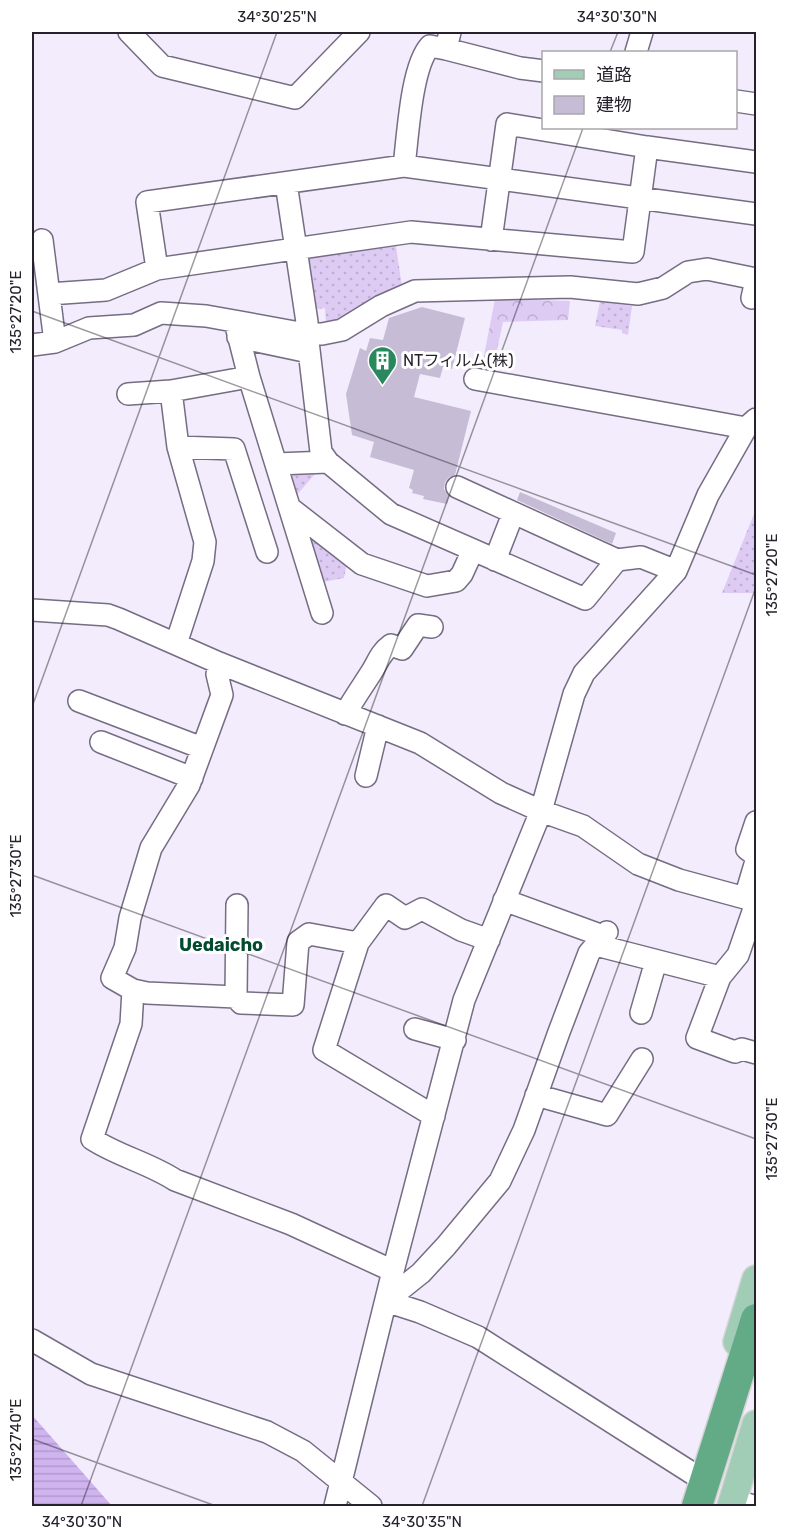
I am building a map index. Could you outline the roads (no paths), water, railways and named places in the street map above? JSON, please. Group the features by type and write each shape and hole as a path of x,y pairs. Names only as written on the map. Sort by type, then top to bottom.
{"highway":[{"path":"697,1506 756,1319"},
{"path":"734,1505 756,1383"}],"main road":[{"path":"685,1506 756,1279"},
{"path":"734,1505 756,1424"}],"street":[{"path":"129,32 162,66 295,98 359,32"},
{"path":"636,51 642,32"},
{"path":"404,166 416,80 422,55 430,46 448,40 520,68 542,71"},
{"path":"737,101 756,104"},
{"path":"490,240 507,124 756,162"},
{"path":"49,294 106,290 157,269 411,232 633,252 647,147"},
{"path":"157,269 147,202 404,166 756,214"},
{"path":"286,183 297,249 321,452 328,462 391,514 585,599 617,560"},
{"path":"42,240 55,342"},
{"path":"32,345 55,342 89,328 134,325 161,314 188,314 237,330 308,336 342,330 381,306 415,291 570,287 638,294 663,288 688,272 707,269 755,285"},
{"path":"237,330 249,377 322,613"},
{"path":"128,394 171,391 249,377"},
{"path":"335,1506 393,1271 464,1000 541,811 574,694 584,673 676,571 708,495 751,423 475,379"},
{"path":"171,391 178,447 205,542 203,561 176,644"},
{"path":"178,447 234,449 267,552"},
{"path":"276,464 328,462"},
{"path":"457,487 617,560 641,557 676,571"},
{"path":"290,508 362,564 427,586 456,581 474,550"},
{"path":"495,560 513,514"},
{"path":"32,610 108,615 219,663 420,743 463,772 501,793 583,826 638,864 679,880 753,901"},
{"path":"345,714 382,652 391,645 402,649 418,625 432,627"},
{"path":"219,663 217,674 222,695 192,778 151,848 130,918 125,948 112,978 133,990 147,993 236,997"},
{"path":"79,701 202,748"},
{"path":"121,750 131,721"},
{"path":"366,776 378,726"},
{"path":"101,742 192,778"},
{"path":"756,822 747,849 756,856"},
{"path":"756,861 753,901 738,955 720,977 697,1038 735,1052 742,1049 756,1053"},
{"path":"504,900 656,961 720,977"},
{"path":"237,905 236,997 241,1003 293,1005 298,942 309,934 358,943"},
{"path":"434,1116 324,1050 358,943 386,905 405,918 422,909 461,930 489,940"},
{"path":"386,1301 420,1273 440,1252 500,1181 524,1130 590,953 602,938"},
{"path":"641,1013 656,961"},
{"path":"133,990 131,1024 92,1139 106,1148 162,1171 175,1179 291,1224 393,1271"},
{"path":"415,1029 455,1040"},
{"path":"536,1095 608,1116 642,1059"},
{"path":"386,1301 420,1312 478,1337 695,1475"},
{"path":"32,1340 91,1374 267,1432 303,1451 371,1506"}],"place":[{"name":"NTフィルム(株)","path":"382,386"}],"district":[{"name":"Uedaicho","path":"221,945"}]}
